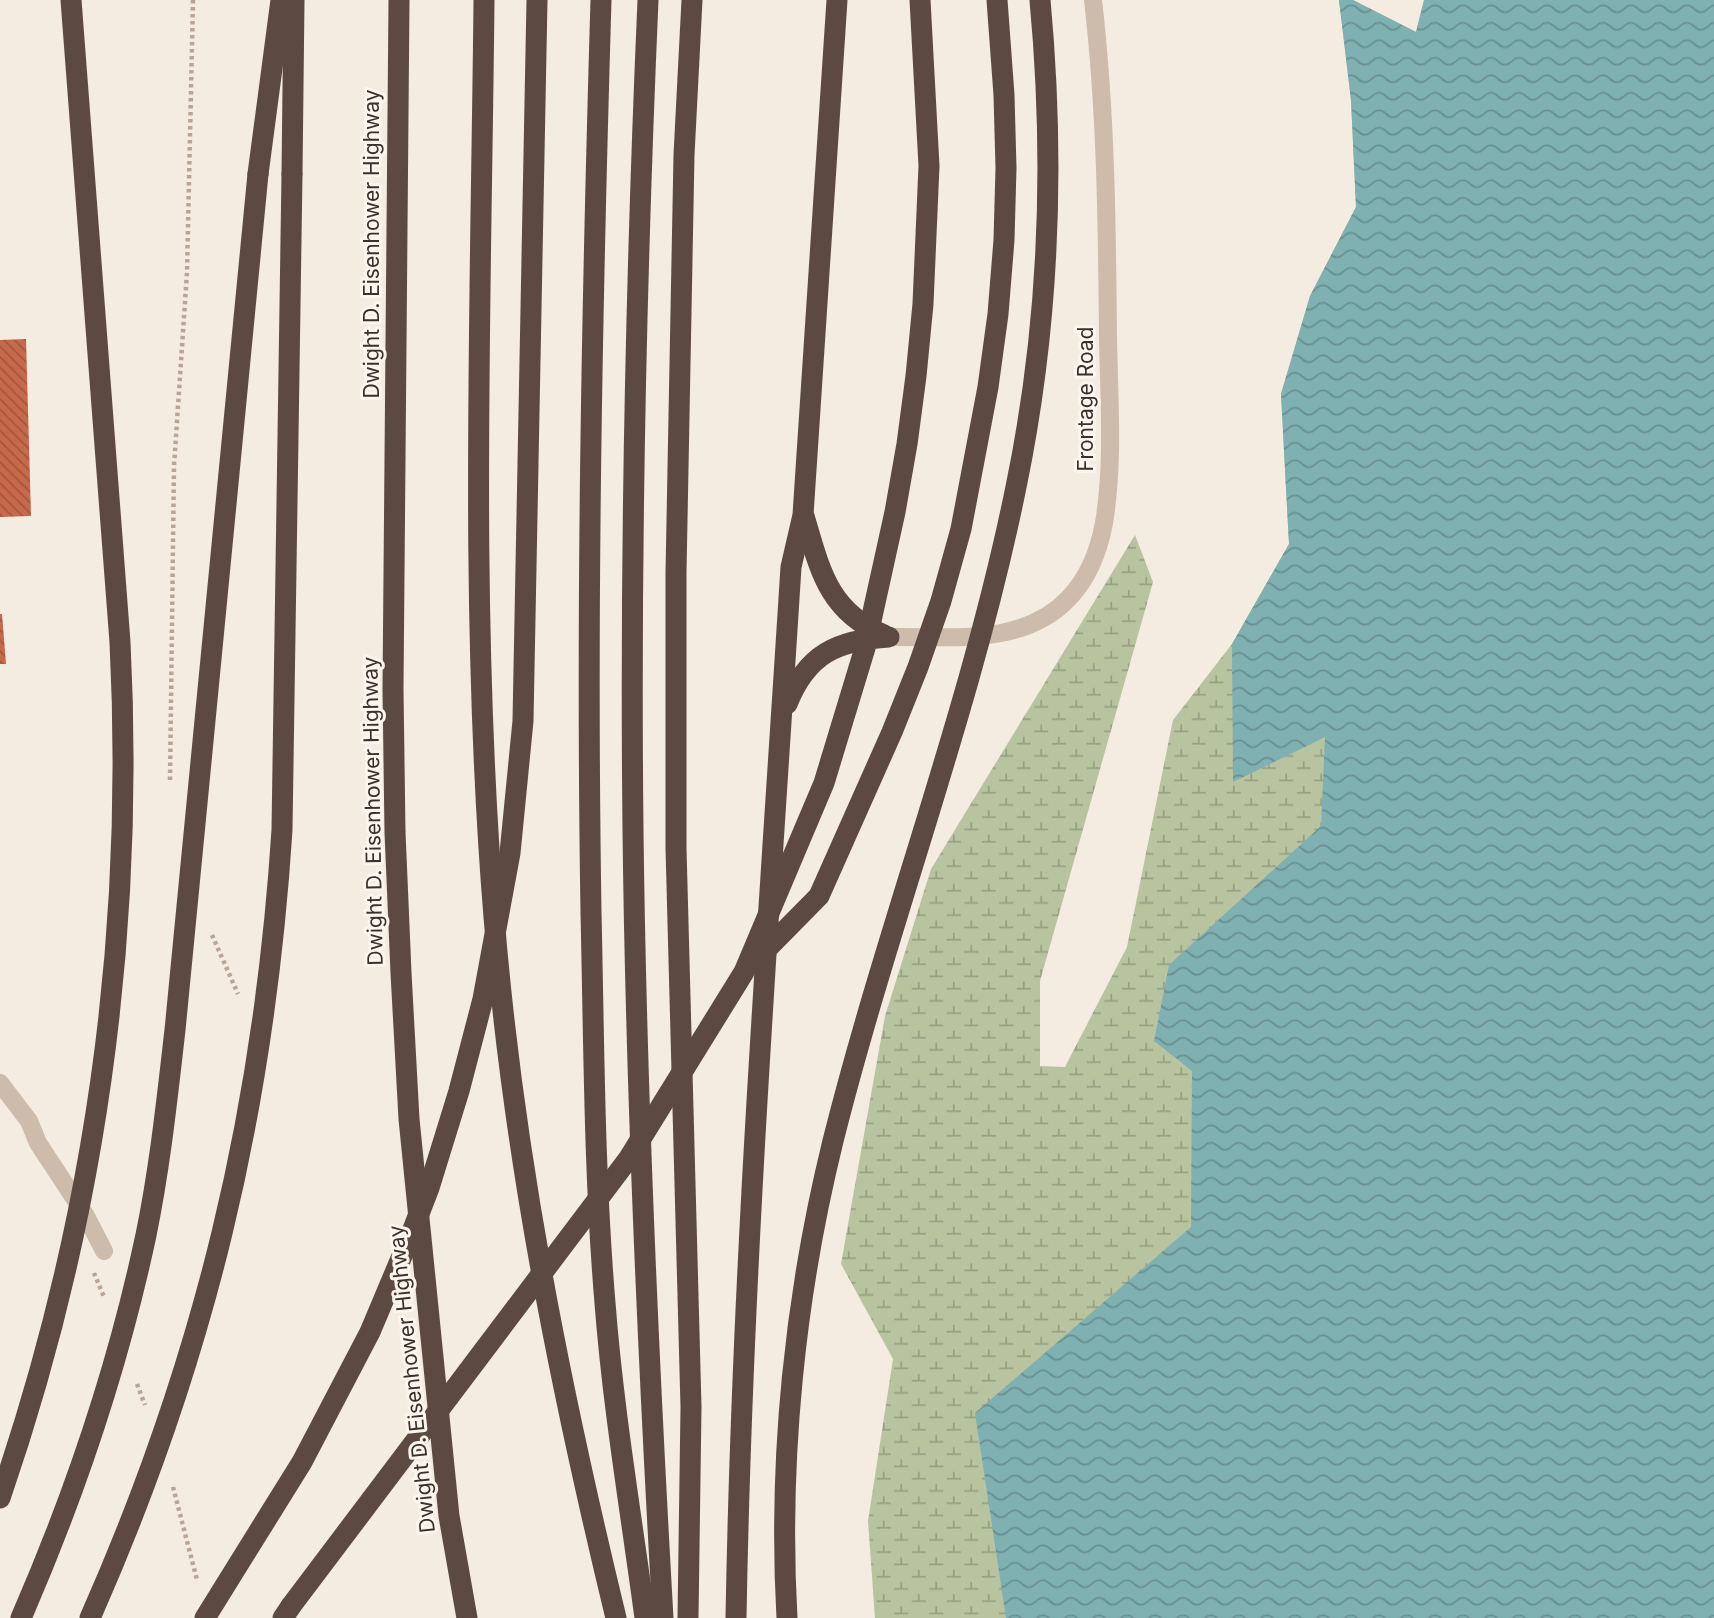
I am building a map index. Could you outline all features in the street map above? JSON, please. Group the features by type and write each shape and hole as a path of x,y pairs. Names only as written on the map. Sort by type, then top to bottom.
{"highway":[{"path":"0,1498 51,1333 82,1198 105,1060 123,852 124,713 120,642 71,0"},
{"path":"21,1618 73,1490 114,1363 134,1286 158,1166 175,1030 258,174 281,0"},
{"path":"90,1618 135,1514 202,1315 236,1178 261,1040 278,901 282,830 294,0"},
{"name":"Dwight D. Eisenhower Highway","path":"398,0 393,663 395,832 409,1119 449,1516 467,1618"},
{"path":"484,0 479,539 481,707 494,918 526,1186 580,1467 616,1618"},
{"path":"205,1618 314,1440 391,1284 429,1188 452,1116 481,1010 494,947 511,842 523,720 537,0"},
{"path":"601,0 591,407 589,686 595,1103 605,1307 645,1618"},
{"path":"648,0 635,415 633,820 643,1251 663,1618"},
{"path":"688,1618 691,1407 677,862 676,573 683,197 692,0"},
{"path":"736,1618 755,1139 791,568 803,515 837,0"},
{"path":"285,1614 629,1158 744,972 819,794 845,718 864,648 900,485 916,376 927,236 929,166 920,0"},
{"path":"744,972 819,897 918,667 941,601 961,529 988,387 1004,240 1004,94 997,0"},
{"path":"787,1618 785,1504 791,1404 803,1297 821,1194 850,1080 984,624 1006,534 1026,430 1040,322 1046,222 1047,114 1040,0"},
{"path":"803,515 820,569 836,600 859,622 889,637"},
{"path":"780,740 786,707 793,690 812,663 835,646 889,637"},
{"path":"449,1516 454,1618"}],"lane":[{"name":"Frontage Road","path":"889,637 988,636 1018,630 1047,616 1069,599 1086,577 1097,551 1104,524 1110,455 1107,225 1099,53 1093,0"},
{"path":"0,1083 29,1121 38,1143 86,1216 104,1251"}],"path":[{"path":"89,1264 108,1307"},
{"path":"135,1380 145,1406"}],"green space":[{"path":"1339,0 1353,0 1416,32 1424,0 1714,0 1714,1618 875,1618 868,1521 893,1359 841,1264 885,1016 931,869 1135,535 1153,582 1040,981 1040,1066 1065,1067 1127,947 1173,720 1232,644 1289,544 1281,394 1310,296 1356,207 1351,100"}],"water":[{"path":"1339,0 1353,0 1416,32 1424,0 1714,0 1714,1618 1006,1618 975,1413 1191,1227 1192,1071 1154,1041 1169,965 1321,826 1325,737 1233,782 1232,644 1289,544 1281,394 1310,296 1356,207 1351,100"}],"building":[{"path":"26,339 31,516 0,517 0,340"},
{"path":"2,614 6,664 0,664"}]}
